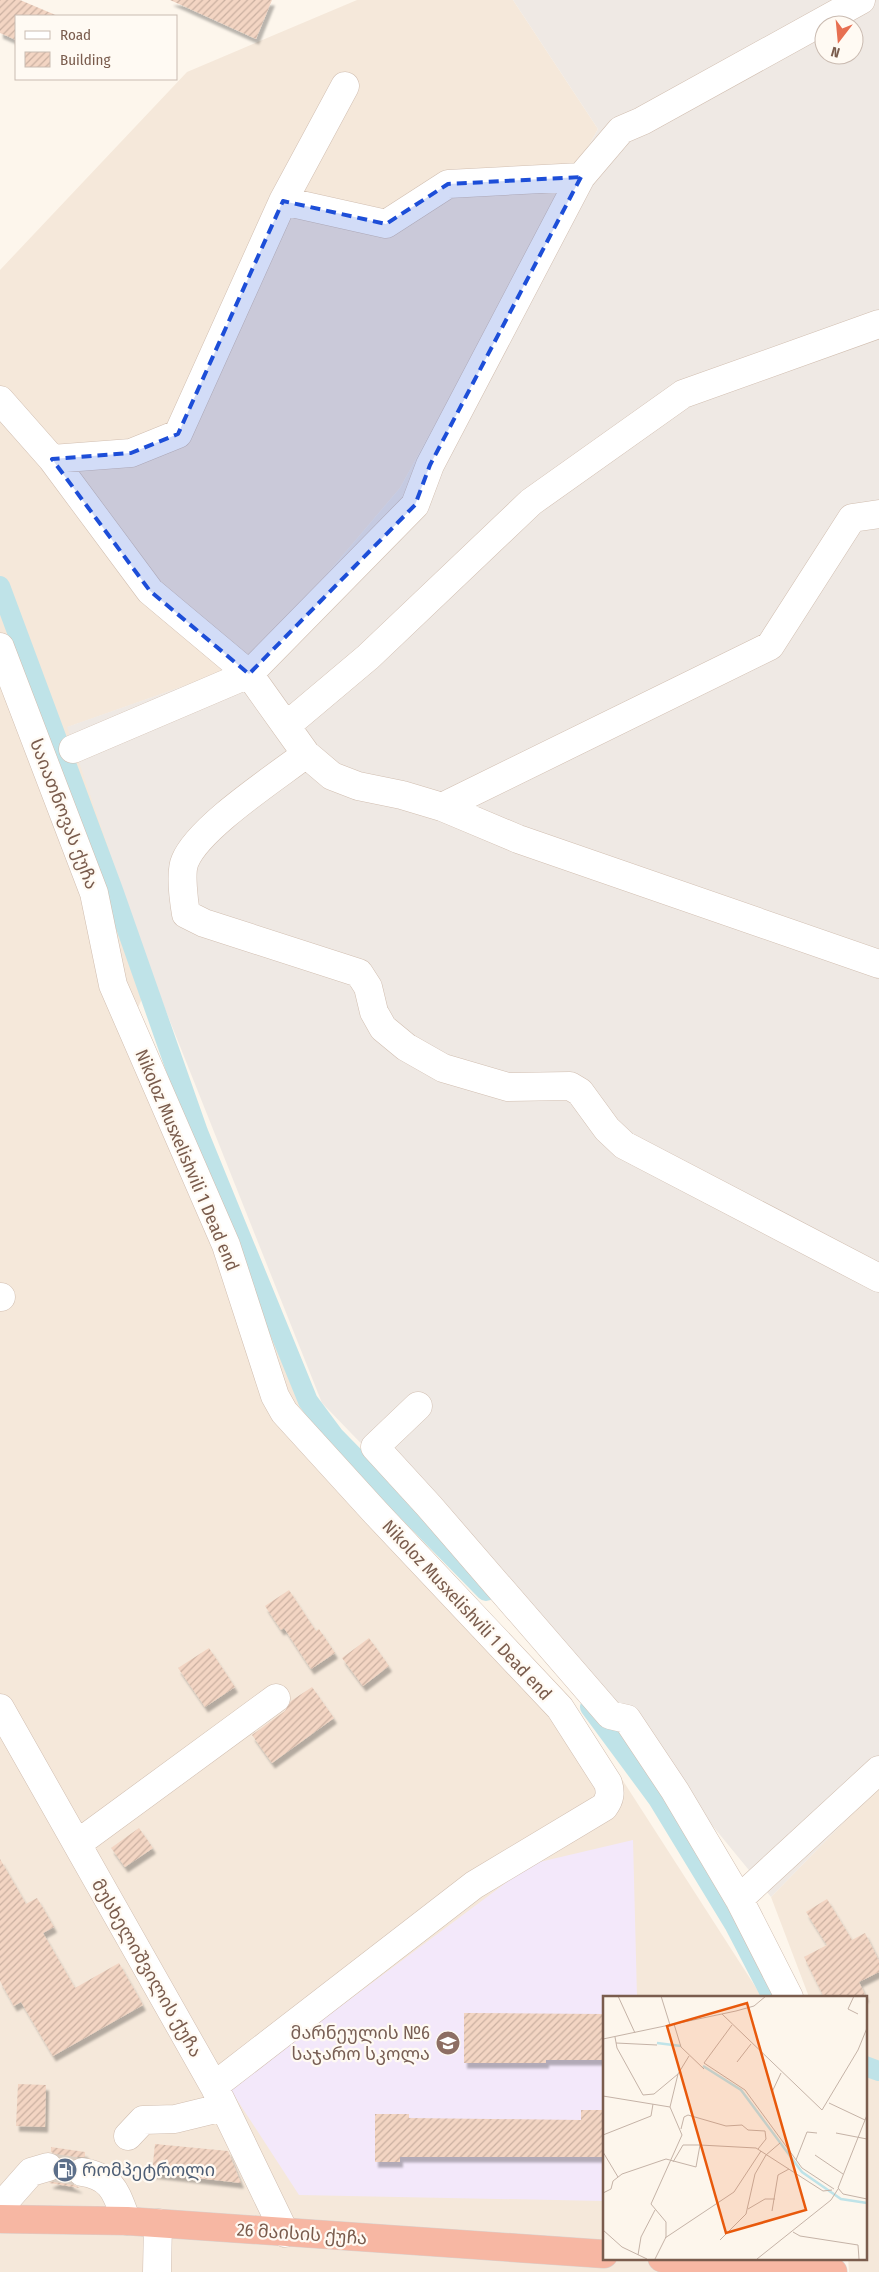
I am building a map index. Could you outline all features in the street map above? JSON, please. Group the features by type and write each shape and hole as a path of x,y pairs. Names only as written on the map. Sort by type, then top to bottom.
{"highway":[{"name":"26 მაისის ქუჩა","path":"0,2218 127,2221 603,2254"},
{"path":"697,2260 800,2264 833,2272"}],"street":[{"path":"73,749 249,674 415,505 430,465 581,176 621,130 642,121 861,0"},
{"path":"52,459 131,453 178,434 283,201 345,86"},
{"path":"283,201 386,224 448,184 581,176"},
{"path":"286,726 368,657 531,502 683,394 879,324"},
{"path":"0,400 52,459 150,590 249,674 306,754 332,776 358,786 402,795 442,807 518,839 879,964"},
{"path":"442,807 770,646 852,518 879,514"},
{"name":"საიათნოვას ქუჩა","path":"0,646 94,893 113,985"},
{"path":"306,754 204,833 184,862 183,900 186,914 204,923 359,973 368,986 374,1012 383,1028 406,1048 442,1068 508,1087 570,1086 580,1092 607,1129 624,1145 879,1278"},
{"name":"Nikoloz Musxelishvili 1 Dead end","path":"113,985 226,1245 274,1396 284,1412 376,1513 560,1708 608,1783 611,1791 609,1800 604,1807 474,1885 219,2096"},
{"path":"418,1406 375,1447 429,1506 610,1714 627,1720 676,1791 739,1900 788,1996"},
{"path":"77,1844 276,1698"},
{"name":"მუსხელიშვილის ქუჩა","path":"0,1708 219,2096 284,2233"},
{"path":"739,1900 879,1770"},
{"path":"128,2136 144,2120 175,2119 219,2096"},
{"path":"0,2207 31,2172 48,2167"},
{"path":"82,2172 97,2174 113,2186 127,2221"},
{"path":"157,2272 158,2223"}],"highlighted area":[{"path":"581,177 430,465 415,505 249,674 150,591 52,459 131,453 178,434 283,201 386,224 448,184"}],"shaded area":[{"path":"357,0 513,0 598,129 400,488 252,662 68,727 152,976 136,1012 310,1420 573,1703 761,1996 603,1996 603,2260 788,2260 788,2272 0,2272 0,270 187,72"},
{"path":"513,0 879,0 879,1786 771,1897 611,1702 322,1403 152,976 67,727 252,662 400,488 598,129"},
{"path":"879,1786 879,2272 849,2272 848,2260 866,2260 866,1996 809,1996 771,1897"},
{"name":"მარნეულის №6 საჯარო სკოლა","path":"633,1840 637,1996 603,1996 603,2201 299,2195 230,2089 531,1864"}],"building":[{"path":"0,0 20,0 56,15 15,15 15,40 0,33"},
{"path":"170,0 272,0 256,39"},
{"path":"289,1590 316,1631 319,1629 335,1653 311,1669 284,1628 281,1630 265,1606"},
{"path":"369,1638 389,1666 363,1686 342,1658"},
{"path":"209,1648 235,1687 205,1707 178,1668"},
{"path":"312,1687 334,1718 272,1763 252,1735 285,1711 291,1701"},
{"path":"139,1828 153,1848 125,1867 111,1848"},
{"path":"0,1859 26,1904 37,1898 54,1927 43,1933 75,1988 119,1963 143,2005 53,2056 21,2002 14,2006 0,1981"},
{"path":"827,1899 852,1940 865,1933 879,1961 879,1972 859,1982 866,1996 824,1996 804,1957 827,1945 806,1912"},
{"path":"464,2013 603,2014 603,2060 546,2060 546,2063 464,2063"},
{"path":"18,2084 46,2085 45,2127 16,2126"},
{"path":"581,2110 603,2110 603,2157 400,2157 400,2162 375,2162 375,2114 409,2114 409,2118 581,2120"},
{"path":"155,2144 228,2151 241,2183 152,2173"},
{"path":"51,2147 85,2152 85,2157 77,2157 71,2161 67,2169 67,2176 71,2183 80,2188 49,2183 59,2178 63,2170 63,2162 58,2155 51,2152"}],"waterway":[{"path":"0,586 113,890 198,1132 308,1401 334,1436 486,1591"},
{"path":"590,1707 658,1799 734,1924 771,1996"},
{"path":"866,2066 879,2071"}],"tunnel":[{"path":"48,2167 82,2172"}],"place":[{"name":"მარნეულის №6 საჯარო სკოლა","path":"448,2043"},
{"name":"რომპეტროლი","path":"65,2170"}]}
